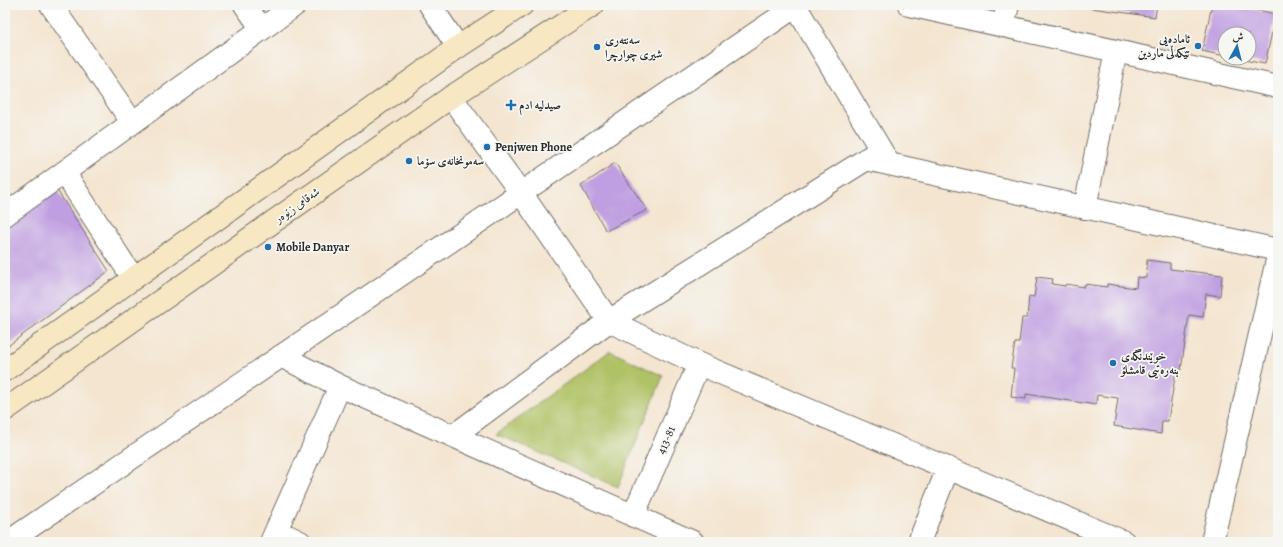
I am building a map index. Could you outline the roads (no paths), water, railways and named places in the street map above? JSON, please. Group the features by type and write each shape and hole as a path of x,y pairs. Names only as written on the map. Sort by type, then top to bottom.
{"main road":[{"path":"5,370 458,47 522,5"},
{"name":"شەقامی زێوەر","path":"5,410 451,97 592,5"}],"street":[{"path":"51,5 132,122"},
{"path":"246,5 262,29"},
{"path":"5,214 295,5"},
{"path":"430,5 458,47"},
{"path":"909,5 1278,87"},
{"path":"1003,26 1008,5"},
{"path":"8,542 796,6 879,158"},
{"path":"1085,208 1116,51"},
{"path":"451,97 521,193 610,321 699,364 1124,542"},
{"path":"453,436 610,321 879,158 1085,208 1278,250"},
{"path":"64,172 133,278"},
{"path":"1212,542 1278,256"},
{"path":"281,356 340,386 693,542"},
{"name":"413-81","path":"633,516 699,364"},
{"path":"300,542 274,537 340,386"},
{"path":"919,542 948,468"}],"place":[{"name":"ئامادەیی تێکەڵی ماردین","path":"1198,46"},
{"name":"سەنتەری شیری چوارچرا","path":"597,47"},
{"name":"صیدلیە ادم","path":"511,105"},
{"name":"Penjwen Phone","path":"487,147"},
{"name":"سەمونخانەی سۆما","path":"409,161"},
{"name":"Mobile Danyar","path":"268,247"},
{"name":"خوێندنگەی بنەرەتیی قامشلۆ","path":"1113,363"}]}
